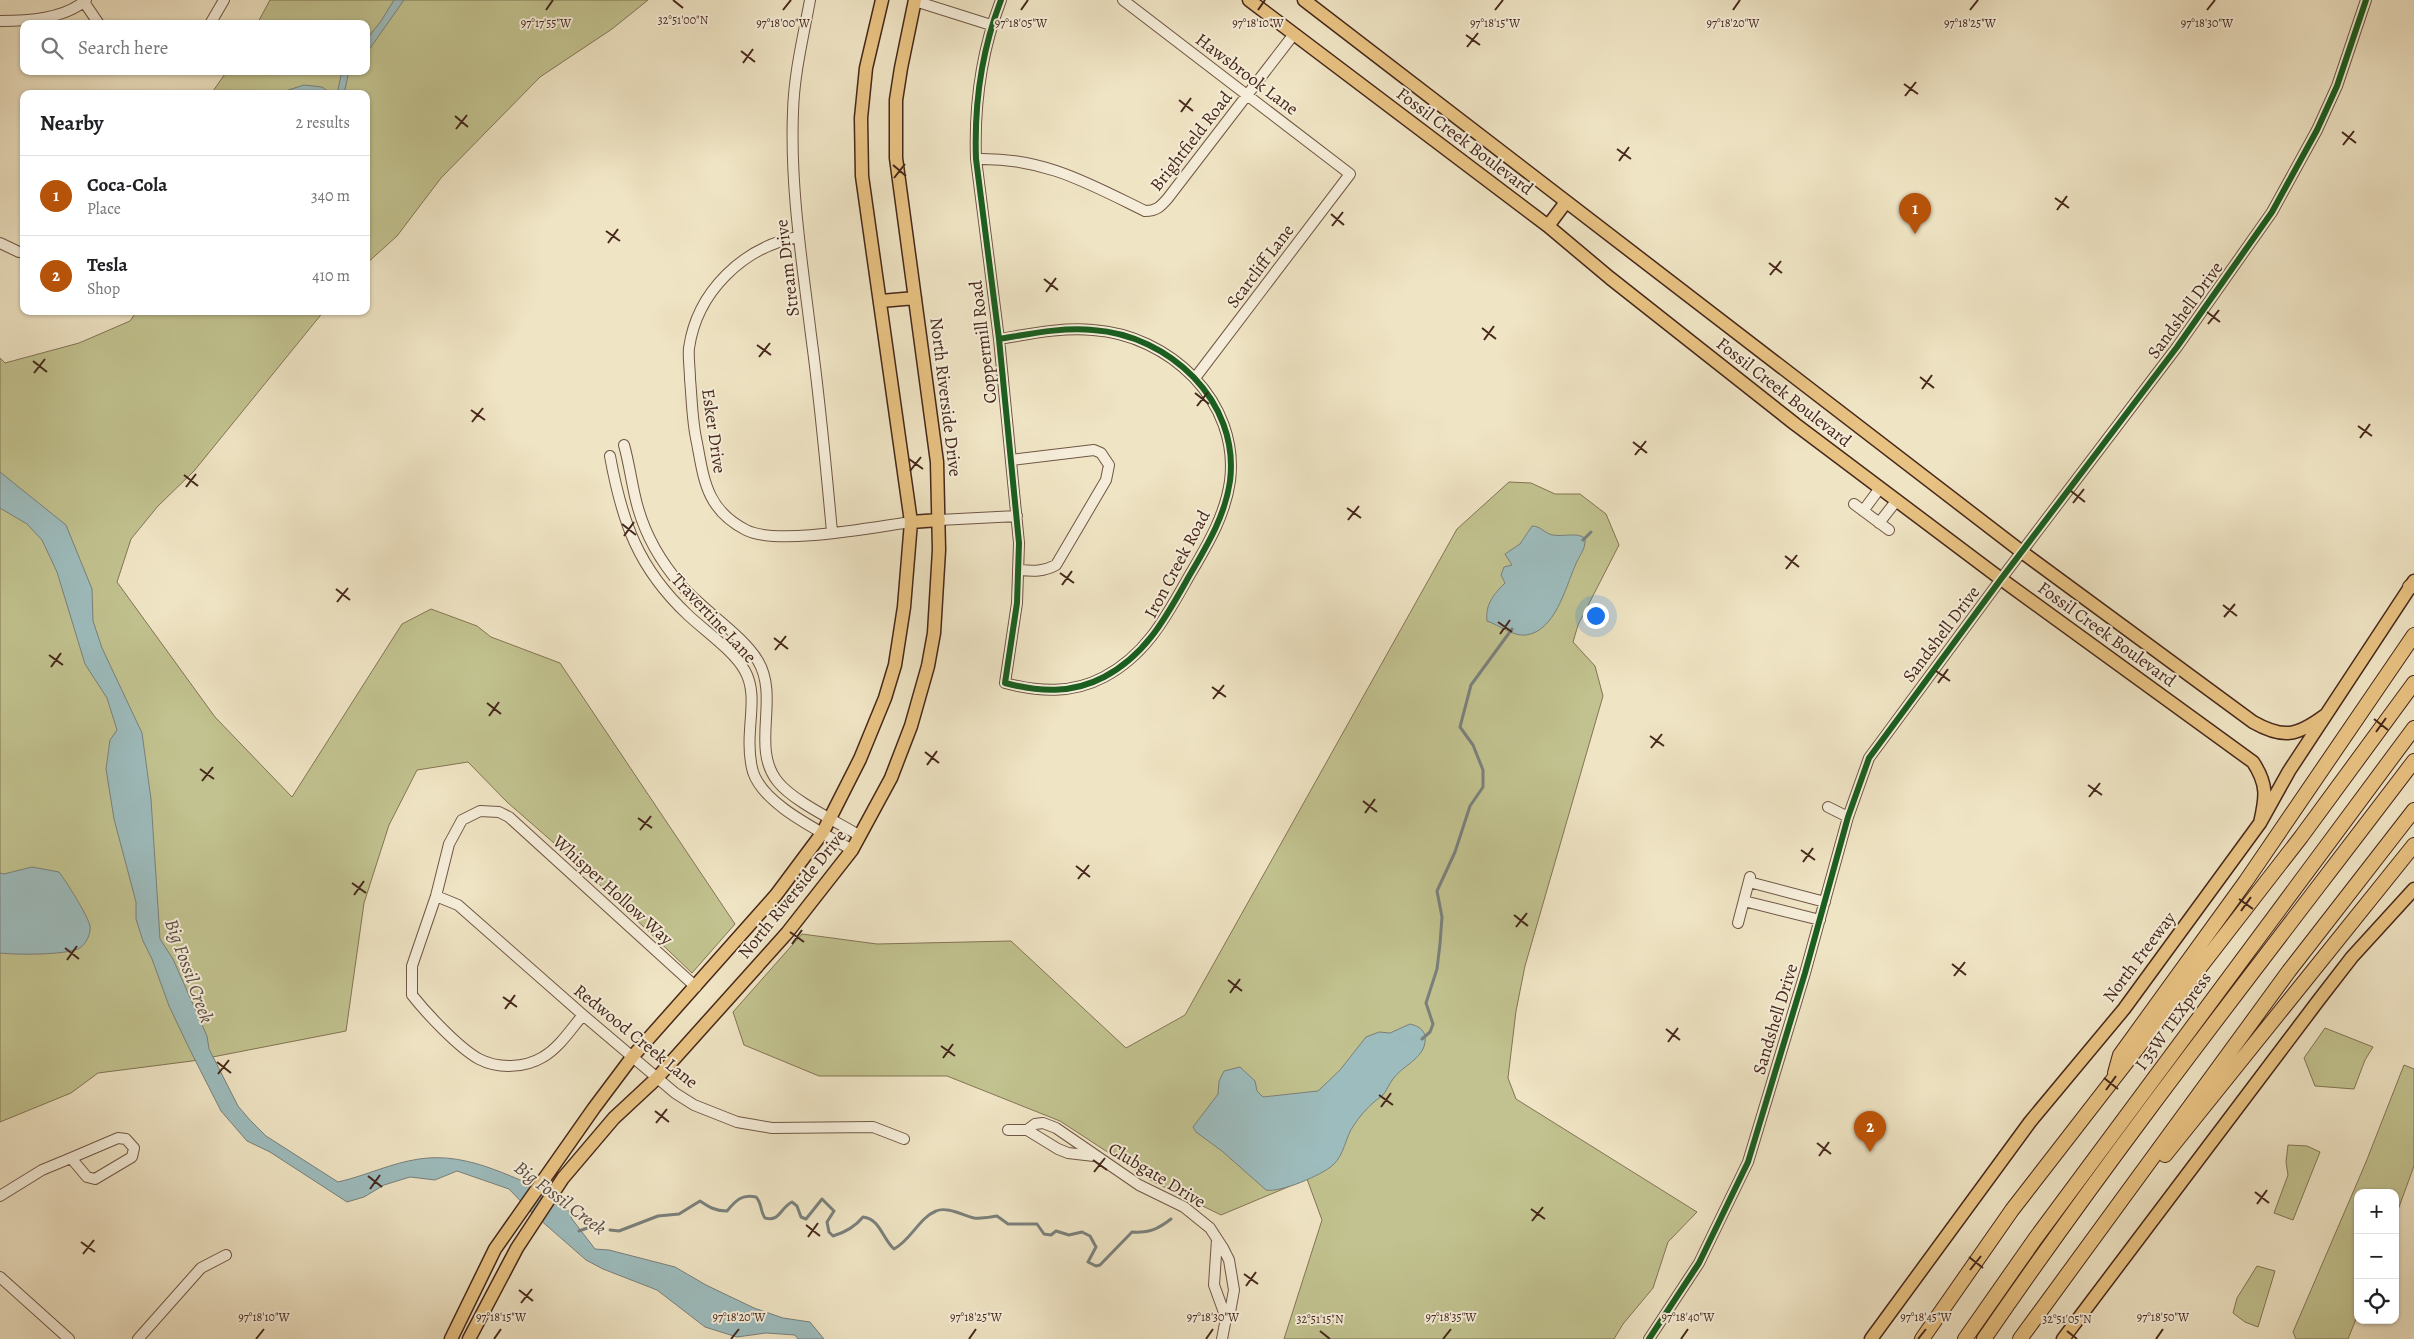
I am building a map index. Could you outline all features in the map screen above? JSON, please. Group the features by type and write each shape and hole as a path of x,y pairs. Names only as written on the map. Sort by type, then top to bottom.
{"highway":[{"path":"2114,1079 2120,1055 2246,881 2414,635"},
{"path":"1922,1339 2012,1210 2301,837 2414,683"},
{"name":"I 35W TEXpress","path":"1965,1339 2035,1239 2414,728"},
{"name":"I 35W TEXpress","path":"1984,1339 2049,1246 2414,761"},
{"path":"2020,1339 2108,1216 2289,971 2414,810"},
{"path":"2108,1216 2139,1189 2197,1114 2414,846"}],"main road":[{"name":"North Riverside Drive","path":"451,1339 495,1249 547,1173 633,1056 776,895 823,832 860,760 885,698 895,665 904,607 911,522 862,176 861,118 866,68 882,0"},
{"name":"North Riverside Drive","path":"469,1339 525,1237 558,1184 614,1118 657,1078 787,933 852,850 891,778 912,726 928,666 937,599 939,520 938,462 896,158 896,100 914,0"},
{"name":"Fossil Creek Boulevard","path":"1249,0 1548,226 1610,278 1795,424 2001,579 2253,762 2262,776 2266,797 2260,823"},
{"name":"Fossil Creek Boulevard","path":"1304,0 2022,552 2252,722 2267,730 2281,734 2292,734 2307,728 2324,716"},
{"path":"1548,226 1566,202"},
{"path":"881,301 915,298"},
{"path":"911,522 939,520"},
{"name":"North Freeway","path":"1871,1339 2030,1122 2124,1009 2260,823 2289,771 2324,716 2413,584"},
{"path":"2063,1339 2352,957 2414,889"}],"street":[{"path":"212,20 224,0"},
{"name":"Stream Drive","path":"810,0 796,70 793,113 798,237 824,438 832,532"},
{"path":"914,0 991,25"},
{"name":"Coppermill Road","path":"1001,0 991,25 978,88 976,159 999,339 1017,516 1019,570 1016,612 1005,683"},
{"name":"Hawsbrook Lane","path":"1123,0 1350,174"},
{"name":"Sandshell Drive","path":"1649,1339 1698,1263 1748,1162 1820,920 1848,817 1863,772 1880,740 2177,347 2272,212 2317,130 2337,86 2366,0"},
{"path":"28,20 56,15 76,8 85,1 97,20"},
{"path":"0,21 20,20"},
{"name":"Brightfield Road","path":"976,159 1016,161 1055,170 1072,175 1146,211 1153,211 1159,208 1168,198 1294,34"},
{"name":"Scarcliff Lane","path":"1195,378 1350,174"},
{"name":"Esker Drive","path":"798,237 780,240 758,250 728,271 706,300 695,324 689,350 694,428 706,489 720,512 747,531 778,537 911,522"},
{"path":"0,243 20,252"},
{"name":"Iron Creek Road","path":"999,339 1068,330 1112,332 1139,339 1164,351 1195,378 1212,401 1227,439 1230,479 1219,520 1164,621 1146,645 1126,664 1090,683 1057,691 1028,689 1005,683"},
{"name":"Travertine Lane","path":"624,445 638,510 662,561 680,584 751,651 766,677 768,693 766,746 769,767 778,782 789,792 860,836"},
{"path":"1011,460 1094,450 1101,453 1109,465 1106,480 1056,565 1038,571 1019,570"},
{"name":"Travertine Lane","path":"610,456 622,514 648,570 668,595 738,662 750,682 752,693 749,746 754,773 765,792 778,805 852,850"},
{"path":"1880,488 1858,508 1889,530"},
{"path":"1879,523 1897,500"},
{"path":"939,520 1017,516"},
{"path":"1828,807 1848,817"},
{"name":"Whisper Hollow Way","path":"436,896 449,844 462,820 480,811 499,812 509,817 696,987"},
{"path":"1738,923 1749,880 1825,902"},
{"path":"436,896 412,966 412,995 464,1048 486,1062 504,1065 530,1064 544,1057 556,1046 583,1015"},
{"name":"Redwood Creek Lane","path":"436,896 458,905 657,1078 694,1105 737,1122 772,1128 873,1127 904,1139"},
{"path":"1744,901 1820,920"},
{"name":"Clubgate Drive","path":"1008,1130 1027,1130 1035,1124 1043,1123 1056,1128 1081,1143 1094,1156 1103,1160 1150,1192 1193,1213 1210,1228 1229,1260 1234,1290 1222,1339"},
{"path":"1027,1130 1068,1153 1094,1156"},
{"path":"0,1196 42,1170 118,1138 126,1139 134,1148 132,1157 95,1179 87,1177 71,1158"},
{"path":"1217,1238 1214,1286 1226,1318"},
{"path":"138,1339 200,1268 226,1255"},
{"path":"0,1277 69,1339"}],"green space":[{"path":"270,0 648,0 612,29 540,77 441,178 397,236 370,260 370,90 214,90 224,75 370,75 370,20 259,20"},
{"path":"134,315 321,315 194,471 158,506 131,539 117,582 215,717 292,797 402,624 431,609 477,626 491,637 560,663 735,924 692,973 578,864 507,802 468,762 417,770 389,825 364,903 346,1031 192,1061 98,1073 71,1093 0,1122 0,358 5,363 79,343 130,321"},
{"path":"1509,482 1531,483 1555,494 1580,494 1606,514 1619,545 1578,625 1573,642 1595,666 1603,696 1525,966 1516,1011 1508,1078 1516,1099 1697,1212 1668,1242 1653,1288 1623,1324 1614,1339 1284,1339 1322,1220 1307,1179 1221,1215 1152,1181 1060,1121 947,1076 819,1076 744,1045 733,1012 802,934 877,944 1011,941 1126,1048 1185,1015 1457,529"},
{"path":"2325,1028 2373,1047 2365,1060 2354,1089 2315,1086 2304,1058"},
{"path":"2404,1065 2414,1069 2414,1166 2399,1207 2399,1189 2354,1189"},
{"path":"2288,1145 2307,1146 2320,1152 2293,1220 2274,1213 2288,1175 2286,1162"},
{"path":"2354,1190 2354,1324 2348,1339 2296,1339 2293,1332"},
{"path":"2257,1266 2275,1271 2258,1327 2245,1322 2233,1313 2237,1298"}],"water":[{"path":"394,0 404,0 370,48 370,35"},
{"path":"341,75 348,75 345,90 338,90"},
{"path":"304,85 322,87 326,90 288,90"},
{"name":"Big Fossil Creek","path":"0,472 66,525 92,589 93,621 102,648 142,733 151,799 160,939 173,959 207,1036 209,1049 238,1106 249,1119 266,1136 338,1182 398,1163 419,1159 457,1159 493,1169 562,1197 572,1219 595,1249 609,1250 675,1267 706,1285 754,1308 783,1318 810,1322 824,1339 798,1339 795,1335 766,1333 737,1337 705,1327 657,1290 603,1269 586,1260 530,1211 509,1189 457,1171 435,1180 410,1177 384,1185 364,1197 347,1202 270,1152 247,1141 221,1111 169,1006 152,959 143,941 136,919 136,902 114,819 106,769 110,740 117,730 107,698 85,664 57,572 42,540 27,524 0,508"},
{"path":"1532,526 1553,535 1581,536 1585,538 1585,542 1563,597 1552,617 1536,632 1521,635 1512,633 1487,621 1487,609 1497,591 1505,583 1501,575 1504,567 1512,565 1505,554 1520,544"},
{"path":"32,867 59,872 81,907 90,929 86,942 78,949 51,953 0,953 0,873 4,874"},
{"path":"1410,1024 1424,1032 1425,1042 1420,1053 1397,1074 1383,1095 1371,1104 1358,1119 1337,1161 1328,1169 1311,1178 1281,1189 1266,1190 1222,1151 1196,1132 1193,1127 1218,1094 1219,1081 1224,1071 1240,1067 1255,1081 1257,1091 1263,1097 1318,1091 1340,1070 1366,1037 1379,1032 1390,1033"}],"waterway":[{"path":"1583,540 1591,532"},
{"path":"1422,1039 1430,1032 1433,1024 1426,1003 1437,969 1440,944 1442,917 1437,891 1455,852 1470,806 1483,787 1483,770 1473,745 1460,727 1471,685 1512,629"},
{"name":"Big Fossil Creek","path":"610,1230 619,1231 658,1216 679,1214 700,1201 712,1208 727,1211 736,1201 747,1196 756,1197 765,1218 774,1218 792,1202 797,1206 801,1217 806,1219 822,1199 834,1211 827,1222 829,1232 833,1236 850,1229 863,1217 869,1218 877,1225 894,1249 930,1214 945,1210 974,1218 997,1216 1008,1224 1037,1224 1044,1234 1051,1235 1056,1231 1069,1235 1082,1232 1090,1236 1096,1247 1088,1262 1096,1266 1100,1265 1132,1232 1153,1230 1171,1219"},
{"name":"Big Fossil Creek","path":"579,1231 590,1227 600,1229"}],"cycle path":[{"path":"999,339 1081,329 1121,335 1148,344 1172,359 1194,377 1211,399 1224,424 1230,452 1230,481 1224,507 1214,531 1163,621 1132,658 1119,668 1092,683 1068,689 1043,690 1005,683 1017,603 1019,543 999,339 976,159 976,118 980,78 988,39 1001,0"},
{"path":"1649,1339 1699,1263 1748,1162 1805,973 1848,817 1869,758 2001,579 2177,347 2272,212 2317,130 2337,86 2366,0"}],"place":[{"name":"Coca-Cola","path":"1915,234"},
{"name":"Tesla","path":"1870,1152"}]}
